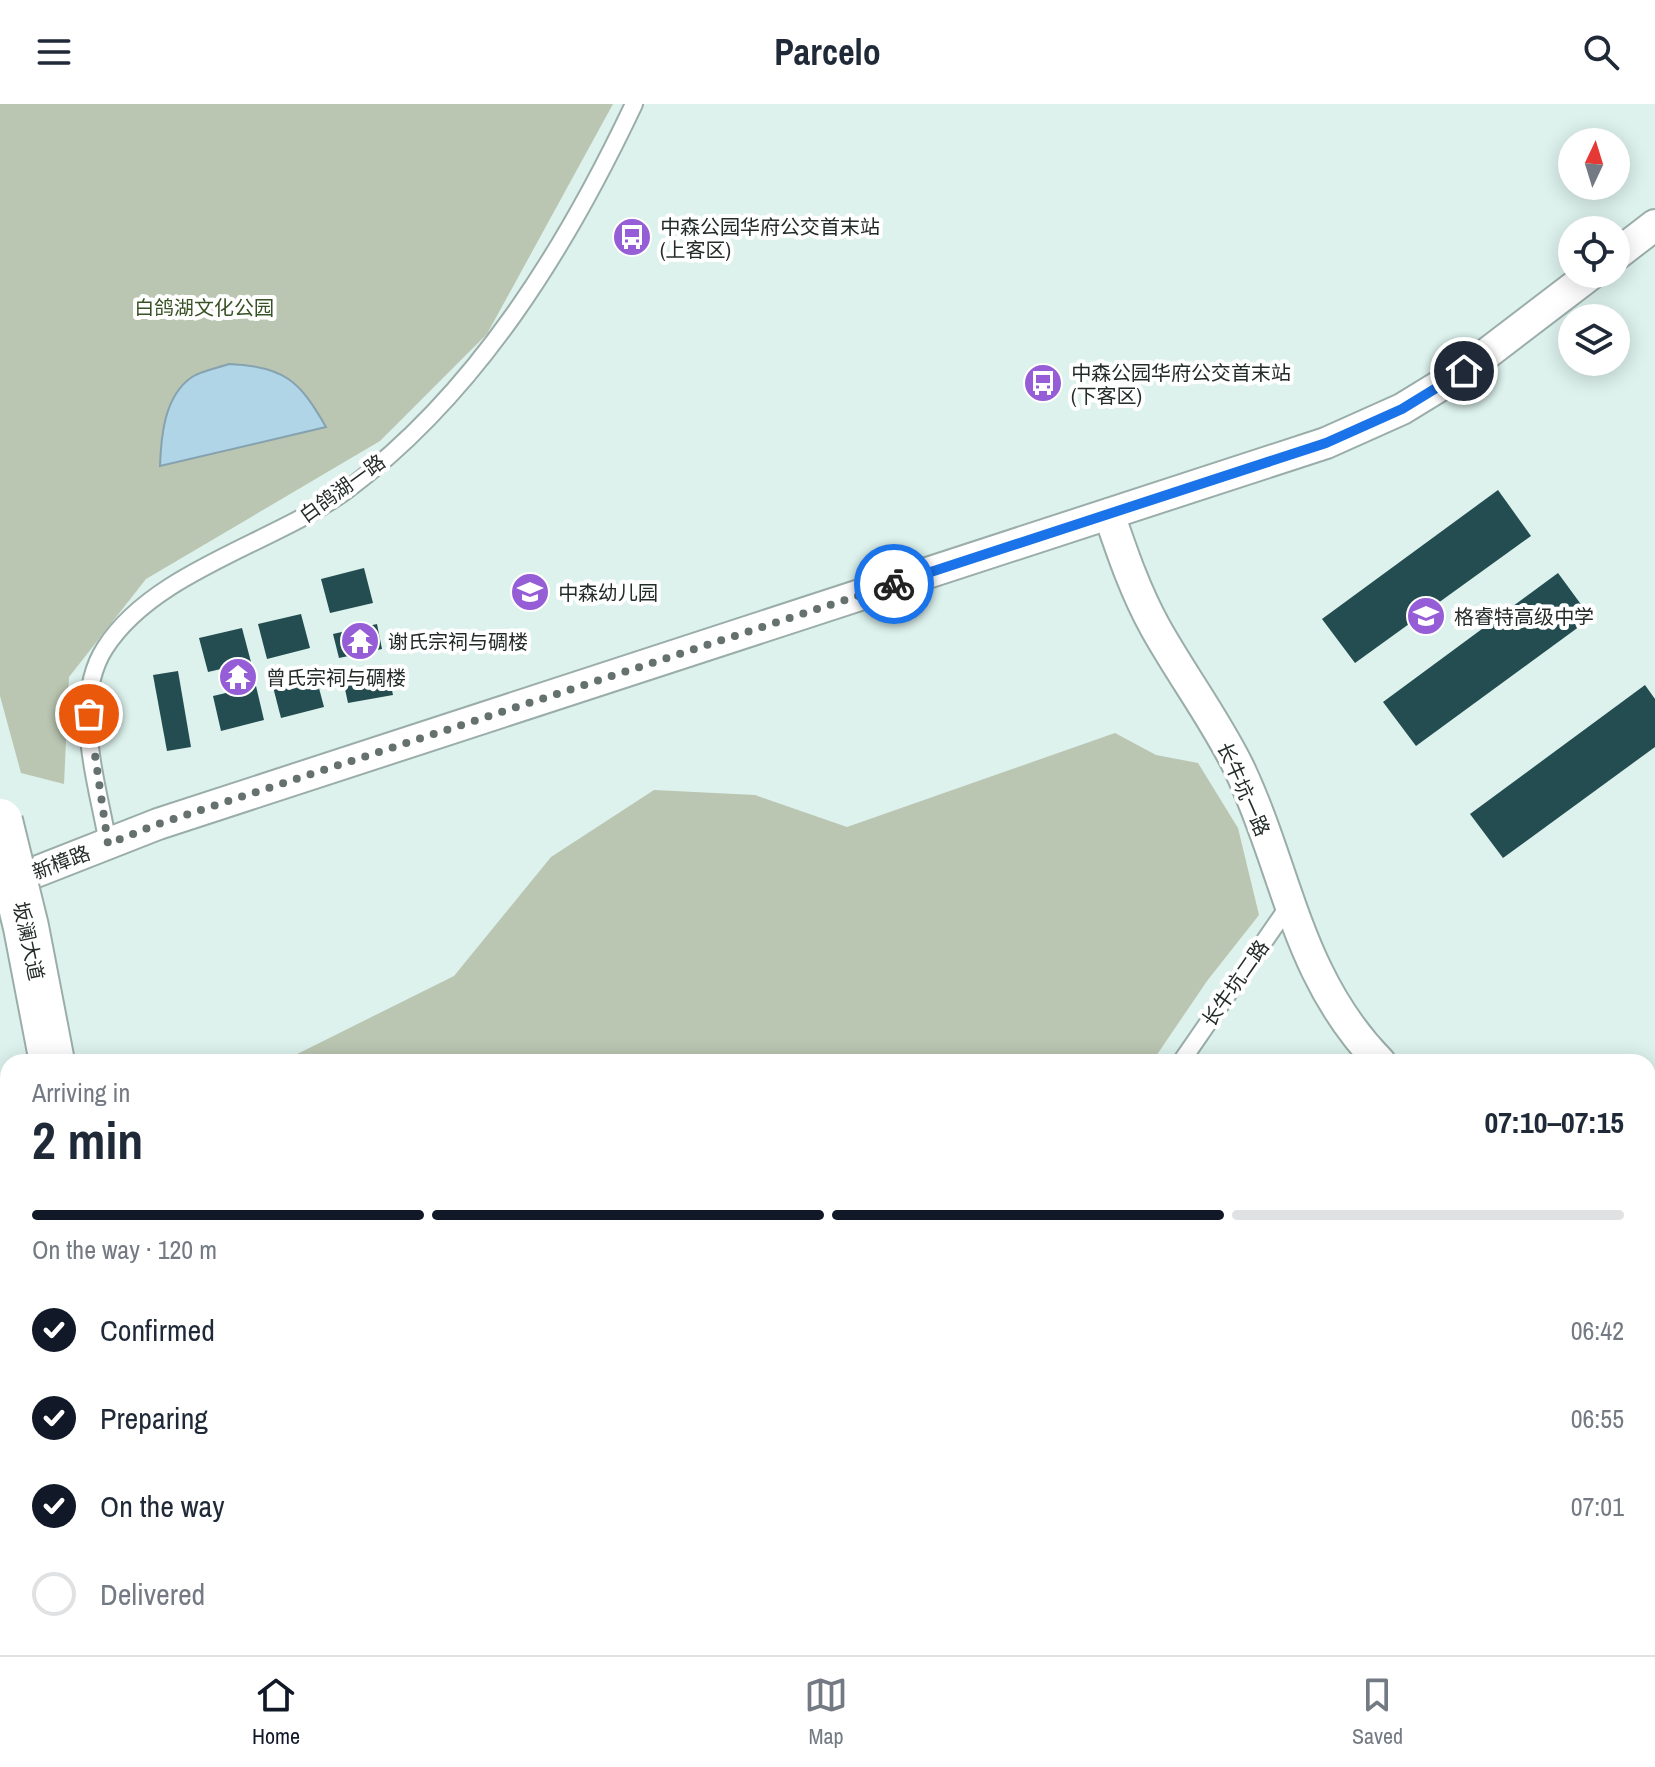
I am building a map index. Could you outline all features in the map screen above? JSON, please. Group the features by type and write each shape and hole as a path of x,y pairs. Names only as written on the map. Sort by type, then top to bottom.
{"main road":[{"name":"坂澜大道","path":"0,821 29,941 50,1054"}],"street":[{"path":"1630,244 1655,225"},
{"name":"新樟路","path":"0,886 158,824 1326,443 1402,409 1464,371 1573,288"},
{"name":"长牛坑一路","path":"1109,514 1134,584 1153,625 1239,768 1311,962 1334,1007 1373,1054"}],"lane":[{"name":"白鸽湖一路","path":"108,844 89,714 92,676 105,648 149,602 304,518 347,490 430,414 472,369 525,298 575,219 634,104"},
{"name":"长牛坑二路","path":"1187,1054 1290,904"}],"green space":[{"name":"白鸽湖文化公园","path":"0,104 613,104 487,334 380,441 146,579 69,677 64,784 21,773 0,696"},
{"path":"1115,733 1156,755 1198,763 1238,828 1259,915 1207,981 1157,1054 297,1054 454,976 551,857 654,790 755,795 847,827"}],"water":[{"path":"229,364 264,368 288,379 308,398 326,427 160,466 163,430 175,395 196,375"}],"building":[{"path":"1498,490 1531,536 1355,663 1322,619"},
{"path":"364,568 373,603 330,613 321,579"},
{"path":"1558,573 1591,618 1416,746 1383,702"},
{"path":"301,614 310,648 267,659 258,624"},
{"path":"377,624 382,649 339,658 333,634"},
{"path":"242,628 251,662 208,672 199,638"},
{"path":"387,666 393,695 348,703 342,675"},
{"path":"178,671 191,747 167,751 153,675"},
{"path":"315,673 324,707 281,718 272,683"},
{"path":"1645,685 1655,699 1655,747 1503,858 1470,814"},
{"path":"256,686 264,720 221,731 213,696"}],"way so far":[{"path":"89,714 91,745 108,844 158,824 894,584"}],"place":[{"name":"中森公园华府公交首末站 (上客区)","path":"632,237"},
{"name":"中森公园华府公交首末站 (下客区)","path":"1043,383"},
{"name":"中森幼儿园","path":"530,592"},
{"name":"格睿特高级中学","path":"1426,616"},
{"name":"谢氏宗祠与碉楼","path":"360,641"},
{"name":"曾氏宗祠与碉楼","path":"238,677"}],"route":[{"path":"894,584 1326,443 1402,409 1464,371"}]}
